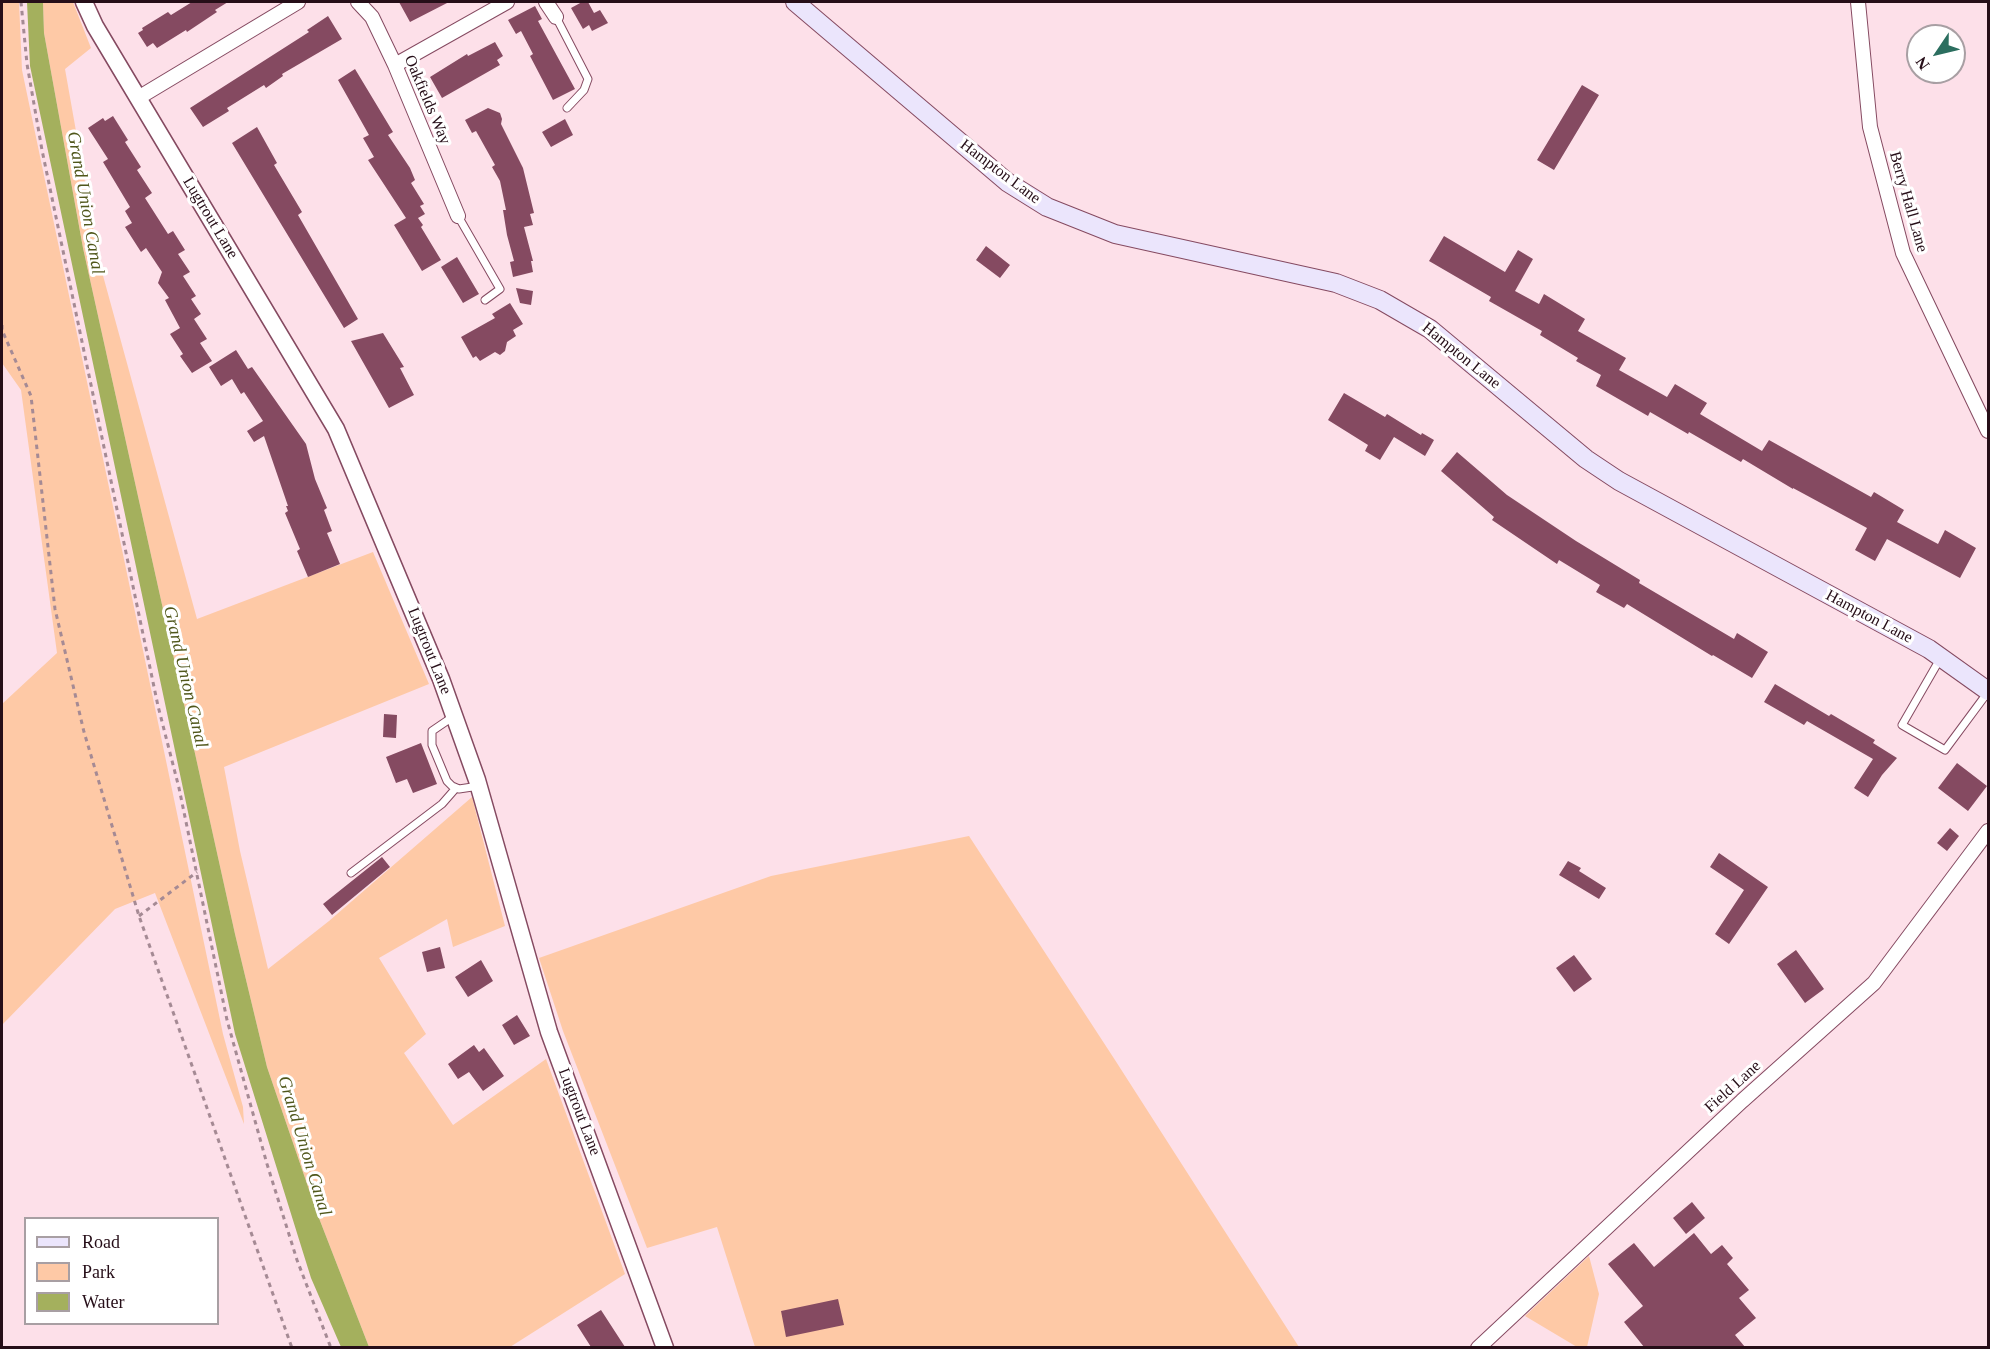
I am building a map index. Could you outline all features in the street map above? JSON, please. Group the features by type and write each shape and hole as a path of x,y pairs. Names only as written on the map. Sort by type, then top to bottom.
{"main road":[{"name":"Hampton Lane","path":"795,2 1007,182 1047,207 1115,234 1336,283 1380,300 1430,328 1586,459 1619,481 1929,649 1989,692"}],"street":[{"name":"Lugtrout Lane","path":"84,2 95,26 336,429 441,679 479,786 549,1032 665,1347"},
{"path":"138,98 298,2"},
{"name":"Oakfields Way","path":"358,2 372,17 395,64 458,216"},
{"path":"395,64 507,2"},
{"path":"546,2 556,17"},
{"name":"Berry Hall Lane","path":"1858,2 1870,127 1903,253 1989,431"},
{"name":"Field Lane","path":"1478,1347 1742,1101 1874,983 1989,831"}],"lane":[{"path":"556,17 588,79 584,90 567,108"},
{"path":"458,216 500,290 485,300"},
{"path":"1941,657 1902,725 1945,750 1989,692"},
{"path":"454,716 436,727 431,735 432,745 447,781 459,789 479,786"},
{"path":"351,873 442,804 456,788"}],"path":[{"path":"21,2 27,64 42,150 158,706 198,872 227,1020 267,1164 297,1260 331,1347"},
{"path":"2,324 2,330 31,396 55,609 84,732 139,916 292,1347"},
{"path":"139,916 198,872"}],"green space":[{"path":"2,2 19,2 22,70 223,1034 243,1107 244,1124 155,893 115,909 2,1025 2,704 57,653 21,390 2,363"},
{"path":"43,2 73,2 91,48 65,69 99,261 197,619 373,552 429,684 224,767 240,851 268,969 329,921 472,797 505,926 453,947 447,919 379,958 426,1034 404,1053 453,1125 546,1059 625,1274 510,1347 369,1347 317,1213 267,1067 235,934 83,248 44,33"},
{"path":"969,836 1299,1347 755,1347 717,1227 647,1248 563,1031 539,958 771,876"},
{"path":"1589,1256 1599,1294 1587,1347 1577,1347 1525,1316"}],"water":[{"path":"27,2 43,2 44,33 83,248 235,934 267,1067 317,1213 369,1347 341,1347 311,1278 235,1034 30,66"}],"building":[{"path":"192,2 228,2 187,32 186,30 157,48 153,43 147,47 138,33 143,30 142,28 168,12 171,15"},
{"path":"399,2 449,2 410,22"},
{"path":"582,2 588,2 594,13 600,10 608,23 592,31 589,25 583,29 571,8"},
{"path":"535,6 542,19 538,21 575,89 553,100 530,56 533,54 521,31 516,34 508,20"},
{"path":"328,16 342,39 282,74 283,76 266,88 264,85 227,108 229,111 203,127 190,108 309,32 307,30"},
{"path":"495,42 503,56 497,60 500,65 442,98 430,77 467,54 468,56"},
{"path":"355,69 393,132 388,135 410,168 415,180 411,183 424,204 420,206 425,214 418,218 441,260 422,271 394,225 406,218 368,160 374,157 363,138 369,135 338,80"},
{"path":"1582,85 1599,95 1554,170 1537,160"},
{"path":"488,108 500,113 501,124 523,168 534,213 530,214 533,225 524,227 533,261 531,261 533,272 513,277 510,262 514,261 507,235 503,210 506,210 500,181 492,167 495,165 476,131 472,133 465,120"},
{"path":"113,116 128,140 125,142 141,167 137,170 152,193 145,198 168,234 173,231 185,250 178,254 190,272 183,276 196,296 191,299 201,314 194,319 207,339 200,343 212,361 192,373 180,356 183,354 170,334 180,328 165,300 169,298 158,283 162,272 146,248 141,252 125,227 132,223 125,211 130,207 103,162 108,159 88,128 103,118 105,121"},
{"path":"565,119 573,135 551,147 542,132"},
{"path":"257,127 277,163 274,165 302,212 298,215 358,319 344,328 232,143"},
{"path":"1444,236 1505,272 1518,250 1533,259 1515,291 1539,304 1544,294 1585,319 1578,331 1626,358 1619,370 1667,397 1675,384 1707,403 1700,414 1762,451 1769,440 1871,497 1874,492 1904,510 1897,522 1938,544 1945,530 1976,548 1960,578 1887,539 1875,561 1855,550 1867,528 1793,489 1743,459 1741,462 1650,412 1648,416 1596,386 1601,375 1576,361 1578,358 1540,335 1542,331 1489,301 1491,297 1429,261"},
{"path":"986,246 1010,265 1000,278 976,260"},
{"path":"457,257 479,294 463,303 441,267"},
{"path":"516,288 533,291 531,305 520,303"},
{"path":"510,303 523,324 513,330 516,336 507,342 505,351 500,355 495,352 480,361 476,356 473,358 461,337 495,318 492,314"},
{"path":"383,333 404,367 400,368 414,395 389,408 351,341"},
{"path":"236,350 248,369 252,367 306,444 315,479 327,508 324,510 332,531 327,533 340,564 308,577 297,551 300,549 285,513 288,511 286,506 288,506 264,436 254,442 247,431 263,421 244,392 241,394 232,379 221,386 209,367"},
{"path":"1344,393 1385,417 1387,414 1421,435 1422,433 1434,440 1425,456 1394,437 1380,460 1365,451 1368,445 1328,420"},
{"path":"1457,452 1507,495 1640,580 1639,583 1734,639 1737,633 1768,652 1752,678 1627,604 1624,608 1596,592 1600,585 1559,560 1557,564 1492,520 1494,517 1441,471"},
{"path":"1775,684 1875,740 1873,743 1897,758 1882,775 1868,797 1854,788 1873,759 1807,721 1804,725 1764,702"},
{"path":"384,714 397,715 396,738 383,737"},
{"path":"421,743 437,784 413,793 407,779 396,783 386,757"},
{"path":"1957,763 1987,786 1968,811 1938,788"},
{"path":"1950,828 1959,836 1947,851 1937,843"},
{"path":"1719,853 1768,887 1729,944 1715,934 1744,890 1710,867"},
{"path":"382,857 390,867 332,915 323,904"},
{"path":"1568,861 1581,868 1579,871 1606,888 1599,899 1559,875"},
{"path":"440,947 445,968 427,972 422,952"},
{"path":"1796,950 1824,989 1805,1003 1777,964"},
{"path":"1574,955 1592,979 1574,992 1556,968"},
{"path":"481,960 493,981 468,997 455,977"},
{"path":"517,1015 530,1036 514,1045 502,1025"},
{"path":"474,1045 479,1052 484,1048 504,1076 483,1091 469,1072 458,1079 448,1064"},
{"path":"1692,1202 1705,1218 1686,1234 1673,1218"},
{"path":"1694,1233 1711,1254 1722,1245 1733,1258 1727,1264 1749,1290 1739,1298 1756,1318 1735,1335 1745,1347 1644,1347 1624,1322 1643,1306 1608,1264 1634,1243 1654,1267"},
{"path":"838,1299 844,1325 786,1337 781,1311"},
{"path":"601,1310 625,1347 591,1347 577,1325"}],"water label":[{"name":"Grand Union Canal","path":"85,203"},
{"name":"Grand Union Canal","path":"185,677"},
{"name":"Grand Union Canal","path":"304,1146"}]}
